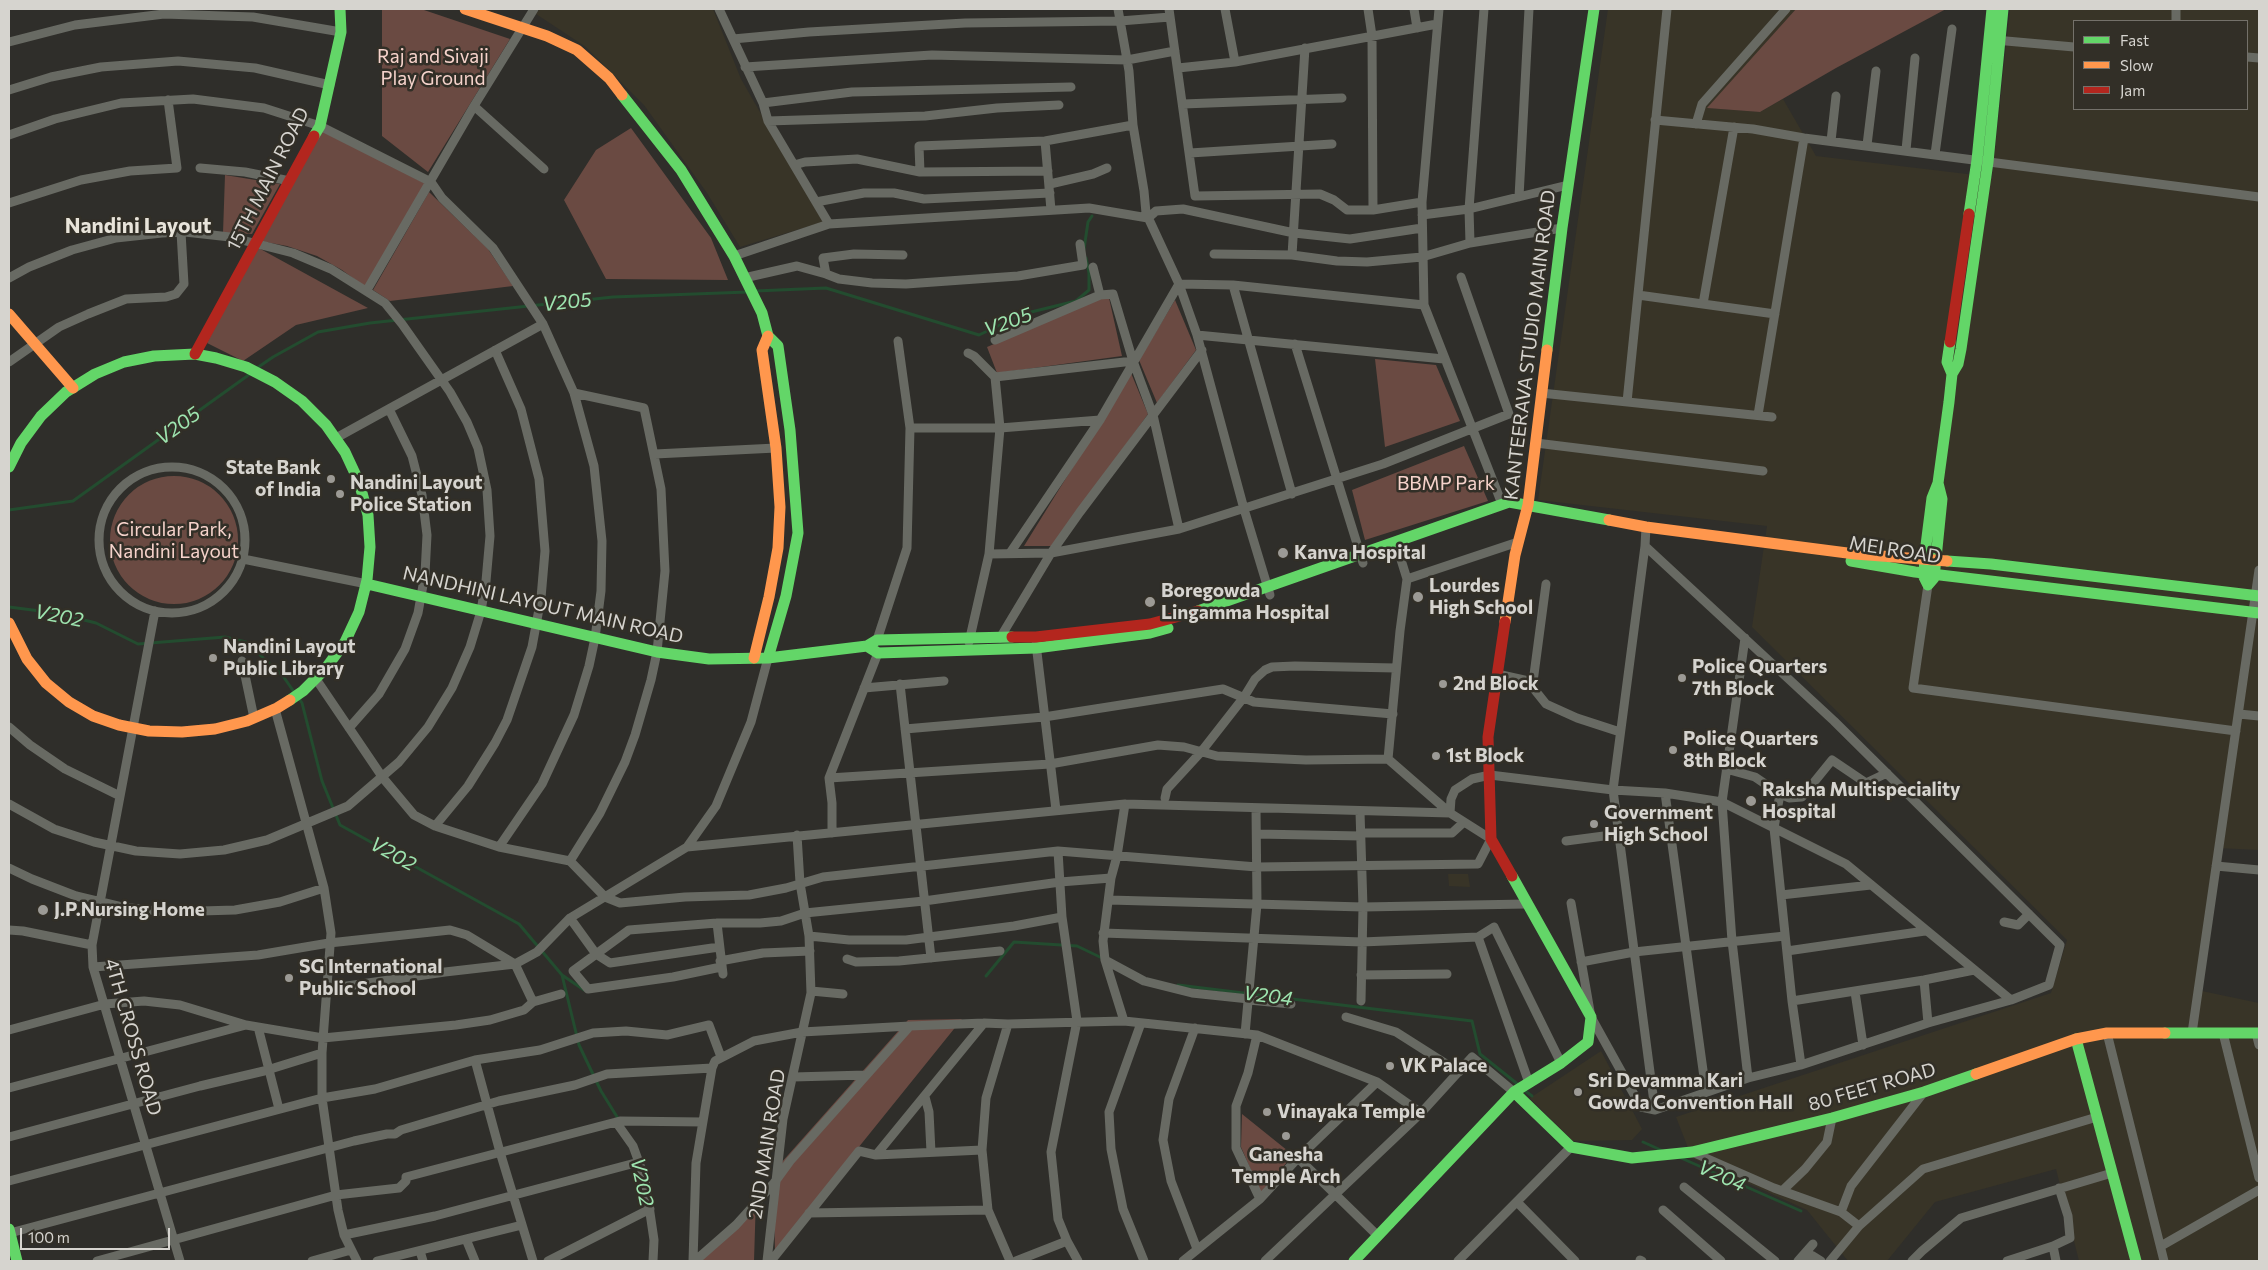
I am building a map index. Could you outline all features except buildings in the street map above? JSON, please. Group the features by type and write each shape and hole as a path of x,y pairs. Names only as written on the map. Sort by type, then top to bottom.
{"street":[{"name":"15TH MAIN ROAD","path":"195,354 320,126 340,32 340,9"},
{"path":"326,989 515,964 537,952 570,918 687,847 716,806 751,722 786,596 798,533 790,430 778,346 768,336 762,313 734,256 681,170 609,78 577,50 547,36 465,9"},
{"path":"368,290 474,106 534,9"},
{"path":"720,9 745,67 763,102 768,121 829,224"},
{"path":"1118,9 1127,60 1133,125 1147,215 1179,284 1202,350 1244,509 1269,592"},
{"path":"1225,9 1235,62"},
{"path":"1368,9 1372,36 1373,210"},
{"path":"1414,9 1417,28"},
{"path":"1439,9 1422,202 1424,305 1502,504"},
{"path":"1470,243 1469,209 1484,9"},
{"path":"1519,193 1529,9"},
{"name":"KANTEERAVA STUDIO MAIN ROAD","path":"1591,1017 1491,839 1488,737 1518,542 1527,509 1562,228 1594,9"},
{"path":"1627,402 1667,9"},
{"path":"1696,124 1702,104 1786,9"},
{"path":"1992,9 1996,41"},
{"path":"2003,9 1996,41 1982,161 1979,220 1961,349 1958,364 1952,374 1938,483 1932,498 1928,585 1913,688 2236,731"},
{"path":"734,39 809,32 965,23 1120,21 1170,13 1195,196 1320,194 1334,200 1346,210 1373,210 1422,202"},
{"path":"9,42 76,25 164,14 253,17 340,32"},
{"path":"1178,68 1235,62 1437,24"},
{"path":"1935,154 1952,29"},
{"path":"1996,41 2073,47"},
{"path":"1292,255 1305,48"},
{"path":"745,67 932,55 1127,60 1175,51"},
{"path":"1906,150 1915,58"},
{"path":"9,90 76,72 153,62 204,62 247,66 280,72 330,85"},
{"path":"1867,145 1876,71"},
{"path":"763,102 852,92 1070,87"},
{"path":"1832,141 1836,96"},
{"path":"1183,104 1342,98"},
{"path":"9,135 55,119 121,103 193,99 264,108 320,126 431,182 442,198 493,248 543,324 574,393 589,441 601,516 602,566 595,638 582,690 561,746 528,806 498,847"},
{"path":"9,204 81,180 130,171 177,168 168,100"},
{"path":"768,121 925,116 997,108 1059,105"},
{"path":"474,106 544,169"},
{"path":"1655,120 1734,128 2259,196"},
{"path":"920,172 919,146 1045,141 1133,125"},
{"path":"1703,304 1734,128"},
{"path":"1758,416 1804,138"},
{"path":"1045,141 1051,210"},
{"path":"1190,153 1332,144"},
{"path":"794,165 804,162 857,159 920,172 1048,171"},
{"path":"1952,374 1948,362 1967,218 1982,161"},
{"path":"200,168 245,172 290,181"},
{"path":"816,202 864,193 894,193 924,198 1050,188 1107,168"},
{"path":"1422,216 1469,209 1519,193 1568,185"},
{"path":"734,256 829,224 1089,208 1147,215 1156,211 1183,209 1294,232 1350,239 1422,228"},
{"path":"1967,218 1979,220"},
{"path":"1214,254 1292,255 1337,261 1367,262 1422,257 1470,243 1562,228"},
{"path":"9,362 59,327 126,299 166,297 176,294 184,284 181,232"},
{"path":"9,278 50,258 94,243 139,235 181,232 230,236 273,246 312,260 368,290 384,303 402,324 442,380 474,437 484,468 487,490 489,554 481,610 461,668 440,708 414,745 383,778 348,806 325,818 274,838 246,846 202,853 158,853 111,847 54,829 9,804"},
{"path":"749,287 798,266 839,279 872,283 906,284 1018,276 1082,265 1080,244"},
{"path":"826,274 823,258 854,254 903,255"},
{"path":"1093,267 1100,295"},
{"path":"989,554 1051,554 1179,529 1383,464 1509,414 1461,277"},
{"path":"1179,284 1233,285 1424,305"},
{"path":"1010,553 1100,420 1179,284"},
{"path":"1233,285 1292,494"},
{"path":"995,340 1100,295 1112,294 1152,414 1179,529"},
{"path":"1638,295 1774,314"},
{"path":"9,314 73,388"},
{"path":"336,438 543,324"},
{"path":"1197,335 1444,359"},
{"path":"754,658 770,597 778,548 780,507 776,448 762,350 768,336"},
{"path":"878,653 872,643 907,548 910,428 898,341"},
{"path":"1295,344 1362,559 1398,550 1511,509 1527,509"},
{"path":"435,826 468,786 495,743 525,672 537,624 545,550 539,479 521,409 495,350"},
{"path":"1000,638 1051,554 1152,414 1202,350"},
{"path":"968,353 974,356 995,378 1000,428 989,554 968,644"},
{"path":"9,467 20,443 36,422 53,404 95,374 131,360 154,356 195,354 246,366 302,401 336,438 353,467 365,504 370,547 366,584 359,612 345,642 316,679 291,700 254,718 231,725 198,731 166,732 133,728 93,716 58,693 27,659 9,623"},
{"path":"995,378 1133,361"},
{"path":"570,861 600,813 625,762 644,708 657,652 664,598 665,543 661,489 644,408 574,393"},
{"path":"1542,393 1772,417"},
{"path":"349,728 375,699 396,667 412,631 422,597 427,554 422,495 412,456 389,409"},
{"path":"910,428 1000,428 1100,420"},
{"path":"1536,443 1763,471"},
{"path":"655,454 776,448"},
{"path":"166,466 188,467 209,476 227,490 239,509 245,530 243,559 238,573 226,590 210,603 191,611 171,614 155,611 130,600 114,584 103,565 99,543 101,520 110,500 125,483 144,471 166,466"},
{"name":"NANDHINI LAYOUT MAIN ROAD","path":"366,584 657,652 709,658 768,658 872,643 968,644 1000,638 1036,642 1150,624 1269,592 1362,559 1502,504 1509,502 1527,509"},
{"name":"MEI ROAD","path":"1527,509 1646,536 1854,561 1929,574 2256,613"},
{"path":"1591,1017 1641,1107 1655,1110 1748,1078 1802,1065 1928,1023 2011,1000 2049,985 2060,945 1887,773 1745,638 1646,536"},
{"path":"1646,536 1613,790 1655,1110"},
{"name":"MEI ROAD","path":"1646,536 1991,564 2257,596"},
{"path":"1407,579 1518,542"},
{"path":"1388,759 1396,668 1407,579 1398,550"},
{"path":"243,559 366,584"},
{"path":"2192,1033 2236,731 2256,613 2259,570"},
{"path":"1546,584 1533,682 1534,689 1546,704 1577,718 1620,732"},
{"name":"4TH CROSS ROAD","path":"155,611 92,945 93,967 122,1058 180,1261"},
{"path":"1745,638 1722,802 1732,941 1748,1078"},
{"path":"878,653 968,644 1036,642 1056,810"},
{"path":"832,833 832,803 829,778 878,653"},
{"path":"242,661 254,718"},
{"path":"1165,798 1166,789 1201,752 1244,697 1255,678 1272,667 1396,668"},
{"path":"1497,674 1533,682"},
{"path":"316,679 383,778 414,814 435,826 498,847 570,861 605,897 620,903 685,897 749,895 786,888 823,877 1058,851 1258,867 1478,864 1491,839 1450,813 1388,759 1306,760 1217,756 1184,747 1158,745 1050,764 829,778"},
{"path":"864,688 944,681"},
{"path":"900,684 931,958"},
{"path":"905,729 1044,717 1214,689 1224,689 1254,702 1392,714"},
{"path":"275,709 324,888 330,933 322,1053 322,1098 338,1210 344,1234 357,1261"},
{"path":"2239,714 2259,716"},
{"path":"9,727 30,745 65,769 120,796"},
{"path":"1726,769 1754,777 1789,798 1802,797 1832,760 1866,783 1887,773"},
{"path":"1450,813 1451,799 1455,790 1472,779 1490,775 1613,790 1665,793 1722,802 1846,864 2011,1000"},
{"path":"1665,793 1706,1092"},
{"path":"1780,794 1774,828 1792,1000 1802,1065"},
{"path":"687,847 1125,804 1450,813"},
{"path":"1124,1021 1104,957 1103,933 1125,804"},
{"path":"1245,1034 1257,904 1256,808"},
{"path":"1360,812 1363,907 1361,1002"},
{"path":"1257,834 1361,835 1452,833 1464,822"},
{"path":"1566,841 1619,834"},
{"name":"2ND MAIN ROAD","path":"767,1261 774,1183 783,1119 811,991 811,956 800,883 797,835"},
{"path":"1058,851 1062,917 1077,1021 1051,1152 1058,1220 1078,1261"},
{"path":"2216,866 2259,870"},
{"path":"9,868 54,888 100,902 167,912 213,912 273,903 324,888"},
{"path":"811,956 763,953 721,967 673,977 588,989 573,972 629,930 717,923 781,921 805,913 924,901 1060,882 1111,878"},
{"path":"1781,895 1871,885"},
{"path":"1109,900 1363,907 1526,904"},
{"path":"1354,1261 1521,1087 1561,1063 1588,1042 1591,1017 1571,902"},
{"path":"2004,922 2018,925 2029,914"},
{"path":"809,936 858,940 929,938 1062,917"},
{"path":"570,918 596,954 610,963 719,947"},
{"path":"717,923 721,967"},
{"path":"1103,933 1362,942 1478,937 1492,927 1496,929 1561,1063"},
{"path":"9,930 23,931 92,945"},
{"path":"93,967 258,955 329,943 450,930 467,935 515,964 533,1002"},
{"path":"1787,951 1925,930"},
{"path":"1581,962 1686,945 1785,936"},
{"path":"1478,937 1521,1087"},
{"path":"847,959 856,962 899,961 1000,951"},
{"path":"1104,957 1144,981 1192,993 1291,1004"},
{"path":"1792,1000 1855,992 1974,970"},
{"path":"1361,975 1446,974"},
{"path":"1924,980 1928,1023"},
{"path":"811,991 843,994"},
{"path":"1855,992 1863,1045"},
{"path":"9,1030 105,1004 158,1001 180,1005 246,1025 323,1038 456,1026 490,1020 524,1010 533,1002 562,994"},
{"path":"1346,1017 1396,1032 1458,1072"},
{"path":"694,1261 696,1163 712,1068 715,1061 721,1057 754,1041 802,1032 984,1023 1008,1024 1077,1021 1124,1021 1257,1034 1377,1082 1422,1112"},
{"path":"876,1155 984,1023"},
{"path":"1141,1023 1109,1112 1111,1149 1123,1209 1144,1261"},
{"path":"9,1181 322,1098 375,1088 475,1060 540,1050 594,1033 626,1031 667,1035 709,1024 721,1057"},
{"path":"1008,1024 986,1098 982,1150 988,1210 1010,1261"},
{"path":"9,1088 246,1025"},
{"path":"694,1261 736,1225 910,1026"},
{"path":"258,1027 279,1109"},
{"path":"1195,1028 1169,1099 1163,1140 1171,1181 1197,1249"},
{"path":"2107,1033 2164,1261"},
{"name":"80 FEET ROAD","path":"1571,1147 1632,1158 1692,1152 1832,1118 1924,1092 2076,1039 2107,1033 2223,1033 2258,1037"},
{"path":"2223,1033 2259,1178"},
{"path":"1257,1034 1248,1073 1236,1106 1236,1148 1260,1199"},
{"path":"2076,1039 2136,1261"},
{"path":"9,1137 268,1070 322,1053"},
{"path":"1266,1261 1422,1112 1472,1057 1521,1087 1571,1147 1459,1261"},
{"path":"475,1060 500,1152 534,1261"},
{"path":"17,1261 9,1231 330,1148 387,1134 395,1134 401,1130 488,1104 575,1085 607,1074 712,1068"},
{"path":"793,1077 866,1075"},
{"path":"1183,1261 1260,1199 1298,1158 1377,1082"},
{"path":"1841,1212 1851,1186 1924,1092"},
{"path":"925,1097 929,1112 931,1152"},
{"path":"1830,1261 1859,1226 1923,1170 2097,1117"},
{"path":"1782,1190 1817,1156 1827,1142 1832,1118"},
{"path":"97,1261 150,1248 174,1238 262,1217 336,1195 399,1188 406,1181 406,1178 620,1121 703,1122"},
{"path":"616,1122 633,1146 645,1179 654,1240 653,1261"},
{"path":"771,1261 859,1150 876,1155 982,1150"},
{"path":"1692,1152 1782,1190 1841,1212 1859,1226"},
{"path":"1298,1158 1378,1236"},
{"path":"344,1234 435,1216 639,1162"},
{"path":"1912,1261 1961,1218 2112,1173"},
{"path":"1684,1187 1774,1261"},
{"path":"2007,1261 2053,1246 2070,1238 2068,1216 2060,1188"},
{"path":"2161,1246 2259,1190"},
{"path":"1517,1202 1575,1261"},
{"path":"548,1261 650,1209"},
{"path":"809,1213 988,1210"},
{"path":"1663,1210 1721,1261"},
{"path":"376,1261 420,1252 522,1225"},
{"path":"466,1239 475,1261"},
{"path":"1016,1261 1067,1241"},
{"path":"1798,1261 1813,1244"},
{"path":"2053,1246 2056,1261"},
{"path":"312,1261 351,1250"},
{"path":"420,1252 423,1261"},
{"path":"1808,1261 1813,1256 1821,1261"}],"shaded area":[{"path":"540,9 713,9 741,79 823,222 740,247 707,193 644,105 586,47 536,14"},
{"path":"1608,9 1796,9 1708,108 1760,112 1783,99 1816,156 1992,177 2010,9 2259,9 2259,850 2217,848 2197,990 2259,1003 2259,1261 2079,1261 2056,1169 1935,1202 1887,1261 1848,1261 1807,1210 1692,1158 1676,1117 2051,993 2067,940 1752,627 1767,526 1538,500"},
{"path":"1448,874 1468,874 1470,887 1449,886"},
{"path":"1601,1051 1642,1129 1632,1140 1573,1141 1530,1098"}],"green space":[{"name":"Raj and Sivaji Play Ground","path":"382,9 421,9 510,39 428,172 382,136"},
{"path":"1796,9 1946,9 1836,68 1760,112 1707,108"},
{"path":"631,128 711,238 728,280 606,279 564,200 596,150"},
{"path":"322,129 426,184 365,287 342,270 317,256 287,246 255,240"},
{"path":"225,175 280,184 252,234 223,233"},
{"path":"429,192 488,249 513,286 390,301 373,290"},
{"path":"255,246 368,308 296,325 243,361 207,343"},
{"path":"1101,298 1109,298 1122,356 997,373 987,347"},
{"path":"1175,300 1196,350 1157,403 1139,360"},
{"path":"1375,359 1436,365 1460,421 1385,447"},
{"path":"1131,373 1148,414 1053,546 1024,546"},
{"name":"BBMP Park","path":"1464,446 1488,501 1365,540 1352,490"},
{"name":"Circular Park, Nandini Layout","path":"174,476 187,477 199,481 219,495 233,515 237,527 237,553 233,565 219,585 199,599 187,603 174,604 161,603 149,599 129,585 115,565 111,553 110,540 111,527 115,515 129,495 149,481 161,477"},
{"path":"962,1019 775,1251 773,1172 908,1020"},
{"path":"1242,1114 1293,1155 1261,1193 1241,1147"},
{"path":"756,1197 754,1261 700,1261"}],"waterway":[{"name":"V205","path":"1084,249 1088,222 1092,216"},
{"name":"V205","path":"755,291 826,288 979,335 1023,314 1076,301 1089,290 1089,273 1086,258"},
{"name":"V205","path":"257,368 318,332 370,323 613,297 748,292"},
{"name":"V205","path":"9,510 73,501 250,374"},
{"name":"V202","path":"9,607 56,613 96,623 138,644 225,637 246,642 283,676 294,692"},
{"name":"V202","path":"298,697 302,703 322,781 340,825 519,924 562,975 579,1045 601,1091 619,1120"},
{"name":"V204","path":"986,976 1014,942 1077,946 1102,958"},
{"name":"V204","path":"562,975 584,990"},
{"name":"V204","path":"1178,985 1472,1021 1480,1054 1520,1086"},
{"name":"V204","path":"1524,1090 1532,1096"},
{"name":"V204","path":"1643,1142 1663,1151"},
{"name":"V204","path":"1681,1158 1801,1211"}],"traffic: fast":[{"path":"314,136 320,126 341,32 340,9"},
{"path":"1547,350 1562,228 1594,9"},
{"path":"1969,214 1977,160 1992,9"},
{"path":"1952,374 1958,364 1961,349 1988,162 2003,9"},
{"path":"622,95 681,170 734,256 762,313 768,336 778,346 790,430 798,533 786,596 768,658"},
{"path":"1938,483 1942,499 1934,578 1928,585 1924,577 1925,553 1932,498 1938,483 1949,402 1952,374 1947,362 1950,342"},
{"path":"9,467 21,443 41,416 66,392 95,374 124,362 154,356 195,354 216,358 246,367 275,382 302,401 326,425 345,452 359,482 368,515 370,547 367,580 359,612 345,642 326,668 303,691 290,700"},
{"path":"1198,611 1509,502 1609,520"},
{"path":"1851,561 1915,572 2259,613"},
{"path":"1947,561 1991,564 2259,596"},
{"path":"367,584 657,652 709,659 768,658 867,646 877,640 1012,637"},
{"path":"867,646 878,653 1036,648 1150,633 1168,628"},
{"path":"1354,1261 1514,1092 1561,1063 1588,1042 1591,1017 1512,876"},
{"path":"2165,1033 2259,1033"},
{"path":"2076,1039 2136,1261"},
{"path":"1514,1092 1571,1147 1632,1158 1692,1152 1832,1118 1924,1092 1976,1074"},
{"path":"9,1229 17,1261"}],"traffic: slow":[{"path":"465,9 547,36 577,50 609,78 622,95"},
{"path":"9,314 73,388"},
{"path":"754,658 769,597 778,548 780,507 776,448 762,350 768,336"},
{"path":"1505,622 1515,555 1528,505 1547,350"},
{"path":"1609,520 1646,527 1855,554 1947,561"},
{"path":"9,623 27,659 46,683 69,702 93,716 119,725 149,731 182,732 215,729 247,721 290,700"},
{"path":"1976,1074 2076,1039 2107,1033 2165,1033"}],"traffic: jam":[{"path":"195,354 314,136"},
{"path":"1950,342 1969,214"},
{"path":"1012,637 1036,637 1150,624 1198,611"},
{"path":"1505,622 1488,737 1491,839 1512,876"}],"place":[{"name":"State Bank of India","path":"331,479"},
{"name":"Nandini Layout Police Station","path":"340,494"},
{"name":"Kanva Hospital","path":"1283,553"},
{"name":"Lourdes High School","path":"1418,597"},
{"name":"Boregowda Lingamma Hospital","path":"1150,602"},
{"name":"Nandini Layout Public Library","path":"213,658"},
{"name":"Police Quarters 7th Block","path":"1682,678"},
{"name":"2nd Block","path":"1443,684"},
{"name":"Police Quarters 8th Block","path":"1673,750"},
{"name":"1st Block","path":"1436,756"},
{"name":"Raksha Multispeciality Hospital","path":"1751,801"},
{"name":"Government High School","path":"1594,824"},
{"name":"J.P.Nursing Home","path":"43,910"},
{"name":"SG International Public School","path":"289,978"},
{"name":"VK Palace","path":"1390,1066"},
{"name":"Sri Devamma Kari Gowda Convention Hall","path":"1578,1092"},
{"name":"Vinayaka Temple","path":"1267,1112"},
{"name":"Ganesha Temple Arch","path":"1286,1136"}],"district":[{"name":"Nandini Layout","path":"138,226"}]}
